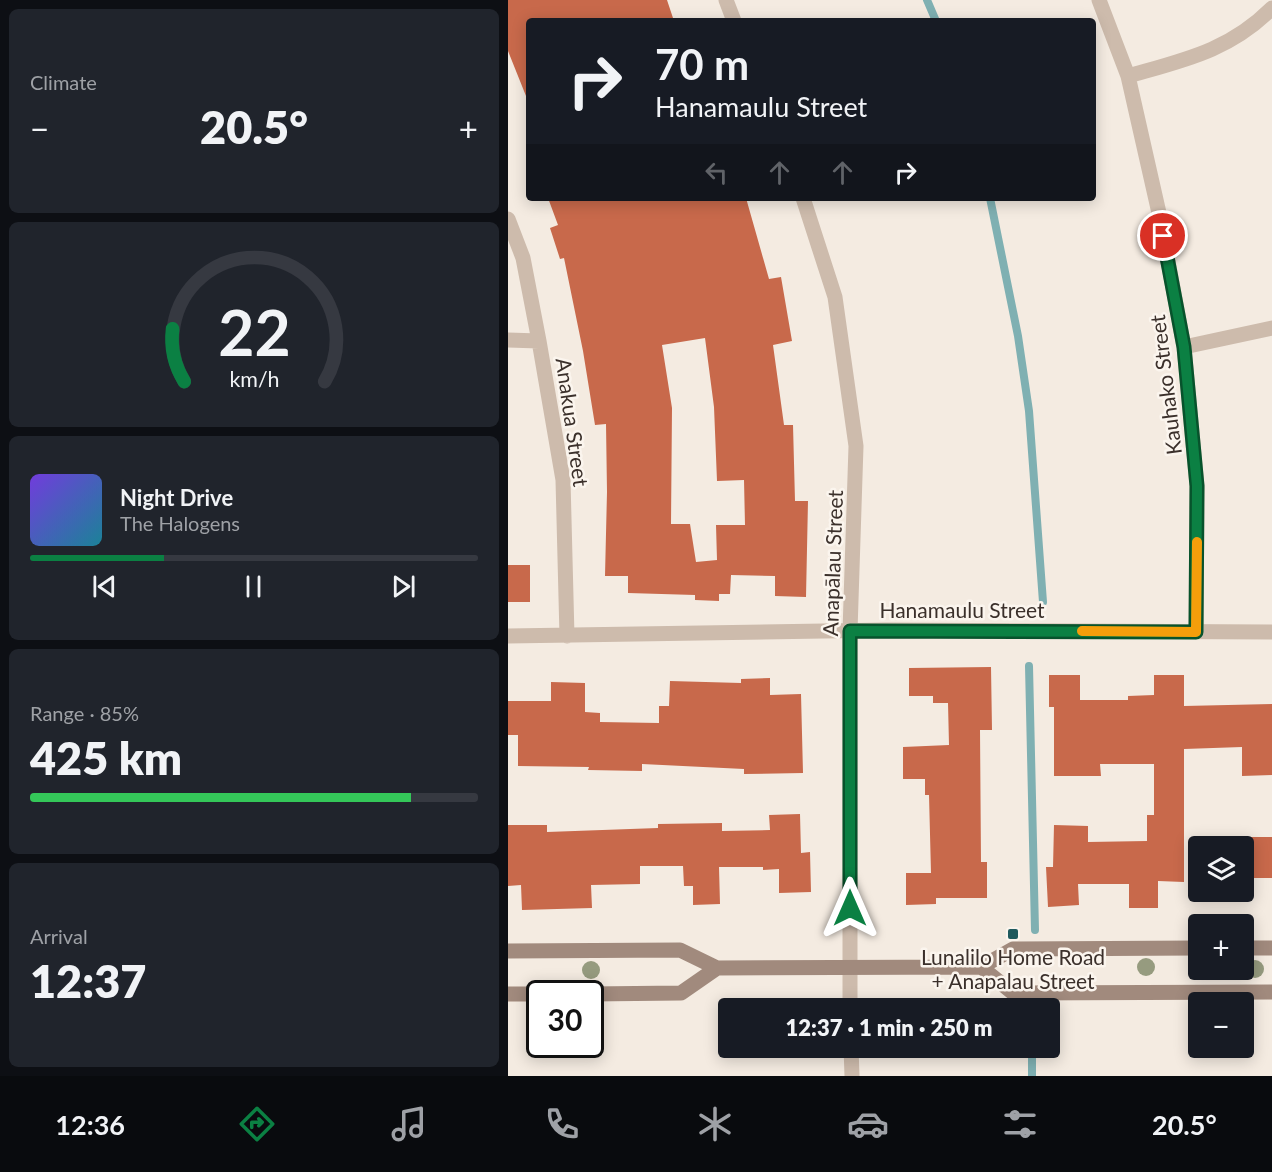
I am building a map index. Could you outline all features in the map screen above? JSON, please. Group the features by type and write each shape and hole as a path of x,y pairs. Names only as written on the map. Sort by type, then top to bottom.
{"main road":[{"path":"508,951 680,950 717,968 850,968 981,967 1013,949 1188,948"},
{"path":"1254,948 1272,948"},
{"path":"981,967 1013,993 1272,992"},
{"path":"604,994 681,993 717,968"},
{"path":"508,994 526,994"}],"street":[{"path":"726,0 733,18"},
{"name":"Kauhako Street","path":"1099,0 1128,76 1159,213 1184,347 1197,486 1196,632"},
{"path":"1128,76 1214,50 1248,29 1272,8"},
{"name":"Anapālau Street","path":"804,201 835,297 856,446 850,631 850,998"},
{"name":"Anakua Street","path":"508,219 523,258 540,341 563,480 567,636"},
{"path":"1184,347 1272,328"},
{"path":"508,340 540,341"},
{"name":"Hanamaulu Street","path":"508,636 850,631 1272,632"},
{"path":"852,1058 852,1076"}],"building":[{"path":"508,0 667,0 673,18 526,18 526,96 508,51"},
{"path":"549,201 747,201 769,279 781,277 792,341 773,345 784,425 793,425 795,501 808,501 806,597 775,596 775,576 731,575 730,594 719,594 719,601 695,600 695,595 628,593 628,576 605,576 606,424 595,425 564,258 560,259 550,228 558,225","holes":["705,338 714,407 717,481 744,480 745,525 716,525 717,560 696,562 690,524 671,524 672,408 662,345"]},
{"path":"508,565 530,565 530,602 508,602"},
{"path":"991,667 992,730 980,730 981,862 987,862 987,898 936,898 936,904 906,905 906,873 931,873 929,795 925,795 925,779 903,779 903,747 949,745 948,703 933,703 933,696 909,696 909,668"},
{"path":"1049,675 1080,675 1080,700 1128,700 1128,696 1154,695 1154,675 1184,675 1184,706 1272,704 1272,775 1242,776 1242,747 1184,749 1184,882 1158,881 1158,908 1129,908 1129,884 1078,884 1079,905 1048,907 1046,867 1053,867 1054,825 1088,826 1088,842 1147,841 1147,815 1154,815 1154,764 1100,764 1101,776 1054,776 1054,707 1049,707"},
{"path":"770,678 770,695 801,694 803,773 744,774 744,769 642,764 642,771 588,770 589,767 518,766 518,735 508,735 508,701 551,701 551,682 585,683 585,712 600,713 600,722 659,723 659,706 669,706 670,681 741,683 741,679"},
{"path":"800,814 801,853 810,852 811,892 779,893 779,869 763,870 763,867 719,867 720,904 693,905 693,886 684,886 683,866 640,866 640,884 591,885 592,908 522,910 521,885 508,886 508,825 547,825 547,832 658,828 658,824 722,823 722,831 770,830 769,815"},
{"path":"1254,837 1272,837 1272,878 1254,878"}],"waterway":[{"path":"927,0 935,18"},
{"path":"991,201 1018,336 1029,411 1043,602"},
{"path":"1029,666 1035,930"},
{"path":"1032,1058 1032,1076"}],"slow traffic":[{"path":"1082,631 1196,632 1197,542"}],"place":[{"name":"Lunalilo Home Road + Anapalau Street","path":"1013,934"}],"route":[{"path":"850,908 850,631 1196,632 1197,486 1184,347 1163,236"}]}
